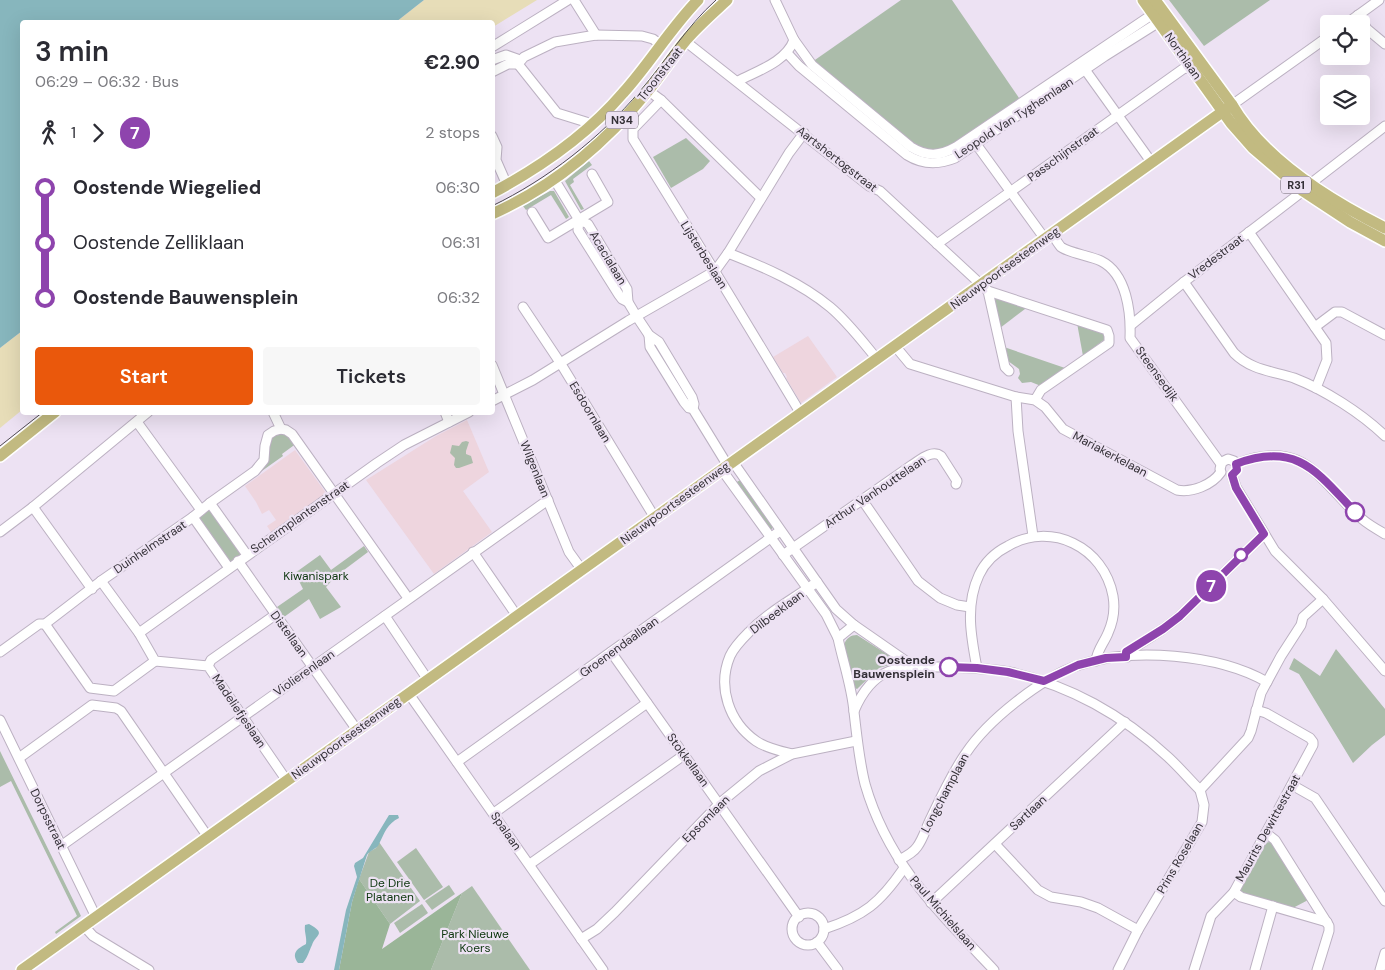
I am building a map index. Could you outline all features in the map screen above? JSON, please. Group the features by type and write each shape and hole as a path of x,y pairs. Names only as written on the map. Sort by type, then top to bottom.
{"main road":[{"name":"Troonstraat","path":"495,191 543,163 591,126 623,94 698,0"},
{"name":"Troonstraat","path":"495,212 554,179 610,133 649,91 698,26 727,0"},
{"name":"Northlaan","path":"1143,0 1222,112"},
{"name":"Northlaan","path":"1155,0 1232,104"},
{"name":"Nieuwpoortsesteenweg","path":"22,970 895,346 985,288 1048,237 1232,104"},
{"name":"R31","path":"1232,104 1242,121 1268,150 1307,187 1385,228"},
{"name":"R31","path":"1222,112 1253,148 1307,187 1350,222 1385,241"},
{"name":"Acacialaan","path":"543,163 554,179"},
{"path":"0,456 51,415"}],"street":[{"path":"495,45 568,0"},
{"path":"574,0 596,35"},
{"name":"Leopold Van Tyghemlaan","path":"775,0 794,40 812,65 911,147 922,153 935,155 942,154 956,147 1156,18"},
{"path":"1358,15 1379,0"},
{"name":"Leopold Van Tyghemlaan","path":"787,53 799,66 912,158 926,163 939,164 955,158 1086,71 1156,18"},
{"path":"1370,31 1385,44"},
{"path":"495,70 508,64 519,62 554,42 596,35 642,36 653,39 661,45"},
{"path":"738,81 768,66 787,53 794,40"},
{"name":"Aartshertogstraat","path":"685,41 862,180 880,191 985,288"},
{"name":"Nieuwpoortsesteenweg","path":"1232,104 1320,42"},
{"path":"495,59 506,55 519,62 557,113 586,122 591,126"},
{"name":"Passchijnstraat","path":"937,244 1118,115 1190,67"},
{"path":"1086,71 1152,163"},
{"path":"649,91 661,100 761,198"},
{"name":"Lijsterbeslaan","path":"661,100 633,129 633,139 801,414"},
{"name":"Vredestraat","path":"1131,325 1385,126"},
{"path":"495,400 561,364 715,271 728,253 789,152 804,133"},
{"path":"495,143 497,147 496,160 507,185"},
{"name":"Steensedijk","path":"976,144 1011,192 1048,237 1062,247 1101,261 1108,265 1115,273 1124,291 1131,325 1130,338 1222,465"},
{"path":"532,212 548,238 608,202 592,174"},
{"name":"Acacialaan","path":"554,179 579,220 588,224 627,289 628,302 648,335 650,347 684,402 688,408 692,409 728,466"},
{"path":"1249,232 1326,343 1327,360 1316,388"},
{"path":"728,253 780,275 817,298 848,325 877,359"},
{"path":"1184,282 1234,353 1241,360 1258,369 1288,377 1316,388 1376,427 1385,436"},
{"path":"895,346 910,364 1016,397 1035,400 1041,390 1109,343 1110,336 1107,330 1101,327 985,288"},
{"path":"985,288 1005,367 1009,371"},
{"name":"Esdoornlaan","path":"523,307 561,364 655,518"},
{"path":"1315,327 1336,312 1342,312 1385,335"},
{"name":"Wilgenlaan","path":"495,372 569,552 582,570"},
{"path":"1016,397 1018,431 1033,536"},
{"name":"Mariakerkelaan","path":"1035,400 1045,407 1063,429 1177,490 1187,491 1200,488 1214,479 1222,465"},
{"path":"0,532 34,507 144,415"},
{"path":"274,415 281,429 292,434 408,598"},
{"path":"446,415 449,422"},
{"name":"Schermplantenstraat","path":"139,633 404,445 463,415"},
{"path":"136,422 201,510"},
{"name":"Duinhelmstraat","path":"0,652 39,624 45,624 101,581 255,471 264,460 268,435 281,429"},
{"name":"Arthur Vanhouttelaan","path":"783,555 863,501 912,464 932,454 937,453 941,456 957,481 956,484"},
{"path":"1236,464 1251,458 1274,455 1284,456 1303,463 1321,476 1363,520 1385,534"},
{"path":"1231,459 1236,464 1237,470 1232,475 1227,476 1222,465 1231,459"},
{"path":"728,466 780,531 836,609 854,625 913,666"},
{"path":"728,466 771,538 826,614 838,638 854,711"},
{"path":"1232,475 1236,488 1275,551 1323,599 1385,671"},
{"name":"Violierenlaan","path":"61,846 548,500"},
{"path":"863,501 918,581 940,598 957,605 970,607"},
{"path":"210,503 247,555"},
{"path":"34,507 92,589"},
{"path":"193,517 229,568"},
{"name":"Groenendaallaan","path":"457,762 780,531"},
{"path":"1126,657 1126,652 1180,616 1264,534"},
{"path":"977,668 971,637 970,607 979,574 991,557 1018,540 1033,536 1054,537 1074,543 1087,552 1108,579 1113,597 1114,612 1109,632 1096,654 1096,660"},
{"path":"473,552 517,616"},
{"name":"Distellaan","path":"238,562 357,730"},
{"path":"45,624 90,688 114,691 156,660 101,581"},
{"name":"Dilbeeklaan","path":"792,754 757,741 744,730 728,706 725,672 730,656 750,630 817,582"},
{"path":"854,711 860,697 870,684 879,676 891,670 913,666 977,668 1008,672 1044,681 1102,708 1125,722 1168,757 1200,790 1248,738 1261,693 1304,617 1323,599"},
{"path":"208,666 211,660 275,615"},
{"path":"385,616 428,680"},
{"path":"838,638 854,625"},
{"name":"Stokkellaan","path":"611,652 799,917"},
{"name":"Longchamplaan","path":"824,929 861,914 879,901 901,864 917,847 953,775 970,747 998,718 1044,681 1078,665 1096,660 1160,656 1192,658 1225,665 1254,675 1267,682"},
{"name":"Madeliefjeslaan","path":"156,660 208,666 287,781"},
{"path":"105,707 107,691"},
{"name":"Spalaan","path":"409,694 603,970"},
{"path":"494,814 647,703"},
{"path":"18,758 92,705 121,711 208,837"},
{"name":"Maurits Dewittestraat","path":"1194,970 1211,916 1234,892 1313,745 1310,738 1266,713 1256,710"},
{"name":"Paul Michielslaan","path":"854,711 860,764 872,802 888,840 901,864 931,903 994,970"},
{"name":"Dorpsstraat","path":"0,720 96,917"},
{"name":"Sartlaan","path":"931,903 1125,722"},
{"name":"Epsomlaan","path":"581,939 597,929 720,804 759,771 792,754 856,741"},
{"path":"530,864 684,755"},
{"path":"1292,785 1316,798 1385,901"},
{"name":"Prins Roselaan","path":"1118,970 1138,930 1202,822 1204,805 1200,790"},
{"path":"1266,833 1275,840 1327,922 1329,931 1317,970"},
{"path":"994,844 1038,890 1051,897 1081,902 1098,908 1138,930"},
{"path":"1234,892 1241,897 1327,922"},
{"path":"1254,970 1273,906"},
{"path":"810,914 815,915 821,921 824,929 817,942 807,945 802,944 795,938 793,925 799,917 810,914"},
{"path":"84,926 93,936 149,970"},
{"path":"817,942 838,970"},
{"path":"1380,970 1385,953"}],"shaded area":[{"path":"0,0 424,0 399,20 20,20 20,333 0,348"},
{"path":"808,336 837,377 801,403 785,373 783,373 773,357"},
{"path":"467,420 489,472 463,491 492,532 434,574 366,480 436,436"},
{"path":"295,450 326,493 271,532 267,526 276,520 269,510 262,514 245,486"},
{"path":"389,815 398,815 399,818 389,826 378,846 367,855 352,902 339,970 334,970 346,910 357,877 355,863 363,858"},
{"path":"359,879 390,924 382,949 462,893 431,970 339,970 352,902"},
{"path":"309,924 318,930 319,934 305,961 298,963 295,954 306,944 305,925"}],"green space":[{"path":"901,0 952,0 1019,98 1016,104 951,148 924,152 812,62"},
{"path":"1169,0 1270,0 1204,46"},
{"path":"686,138 710,161 703,169 671,188 653,157"},
{"path":"589,161 592,165 573,179 574,182 570,185 584,209 581,210 565,181"},
{"path":"550,191 554,191 569,217 566,219 551,195 526,210 523,206"},
{"path":"994,296 1029,306 1000,328"},
{"path":"1077,323 1104,333 1105,339 1083,356"},
{"path":"1004,347 1065,368 1041,386 1031,382 1022,383 1018,378 1020,374 1019,369 1008,361"},
{"path":"283,431 297,443 282,454 283,456 259,473 257,471 270,436"},
{"path":"462,442 469,442 466,454 471,456 473,463 456,468 454,465 455,458 450,453 452,445 459,446"},
{"path":"742,479 767,515 773,528 770,530 735,483"},
{"path":"206,510 211,510 242,553 230,563 198,521 199,515"},
{"name":"Kiwanispark","path":"364,546 368,552 336,576 326,587 341,607 320,619 309,599 284,617 277,607 303,589 295,573 320,555 331,570"},
{"path":"857,635 896,660 896,663 879,668 857,689 855,688 844,645 849,637"},
{"path":"1336,649 1385,709 1385,735 1353,763 1299,674 1289,669 1294,658 1320,676"},
{"path":"0,751 81,916 56,934 55,932 77,916 11,781 0,787"},
{"name":"De Drie Platanen","path":"379,842 420,901 390,924 359,879 369,852 376,848"},
{"path":"1263,843 1273,843 1310,899 1291,909 1243,894 1240,889"},
{"name":"De Drie Platanen","path":"416,848 443,887 424,900 397,862"},
{"path":"449,885 455,894 432,910 425,901"},
{"name":"Park Nieuwe Koers","path":"472,886 530,970 431,970 462,893"},
{"path":"422,904 428,913 400,933 394,923"}],"sand":[{"path":"424,0 537,0 495,26 495,20 399,20"},
{"path":"20,333 20,412 0,428 0,348"}],"tram line":[{"path":"495,204 553,170 608,125 640,91 705,10 716,0"},
{"path":"0,446 39,415"}],"bus line":[{"name":"7","path":"949,667 1008,672 1044,681 1078,665 1106,658 1126,657 1126,652 1180,616 1264,534 1236,488 1232,475 1237,470 1236,464 1251,458 1274,455 1284,456 1303,463 1321,476 1355,512"}],"place":[{"name":"Oostende Bauwensplein","path":"949,667"}]}
